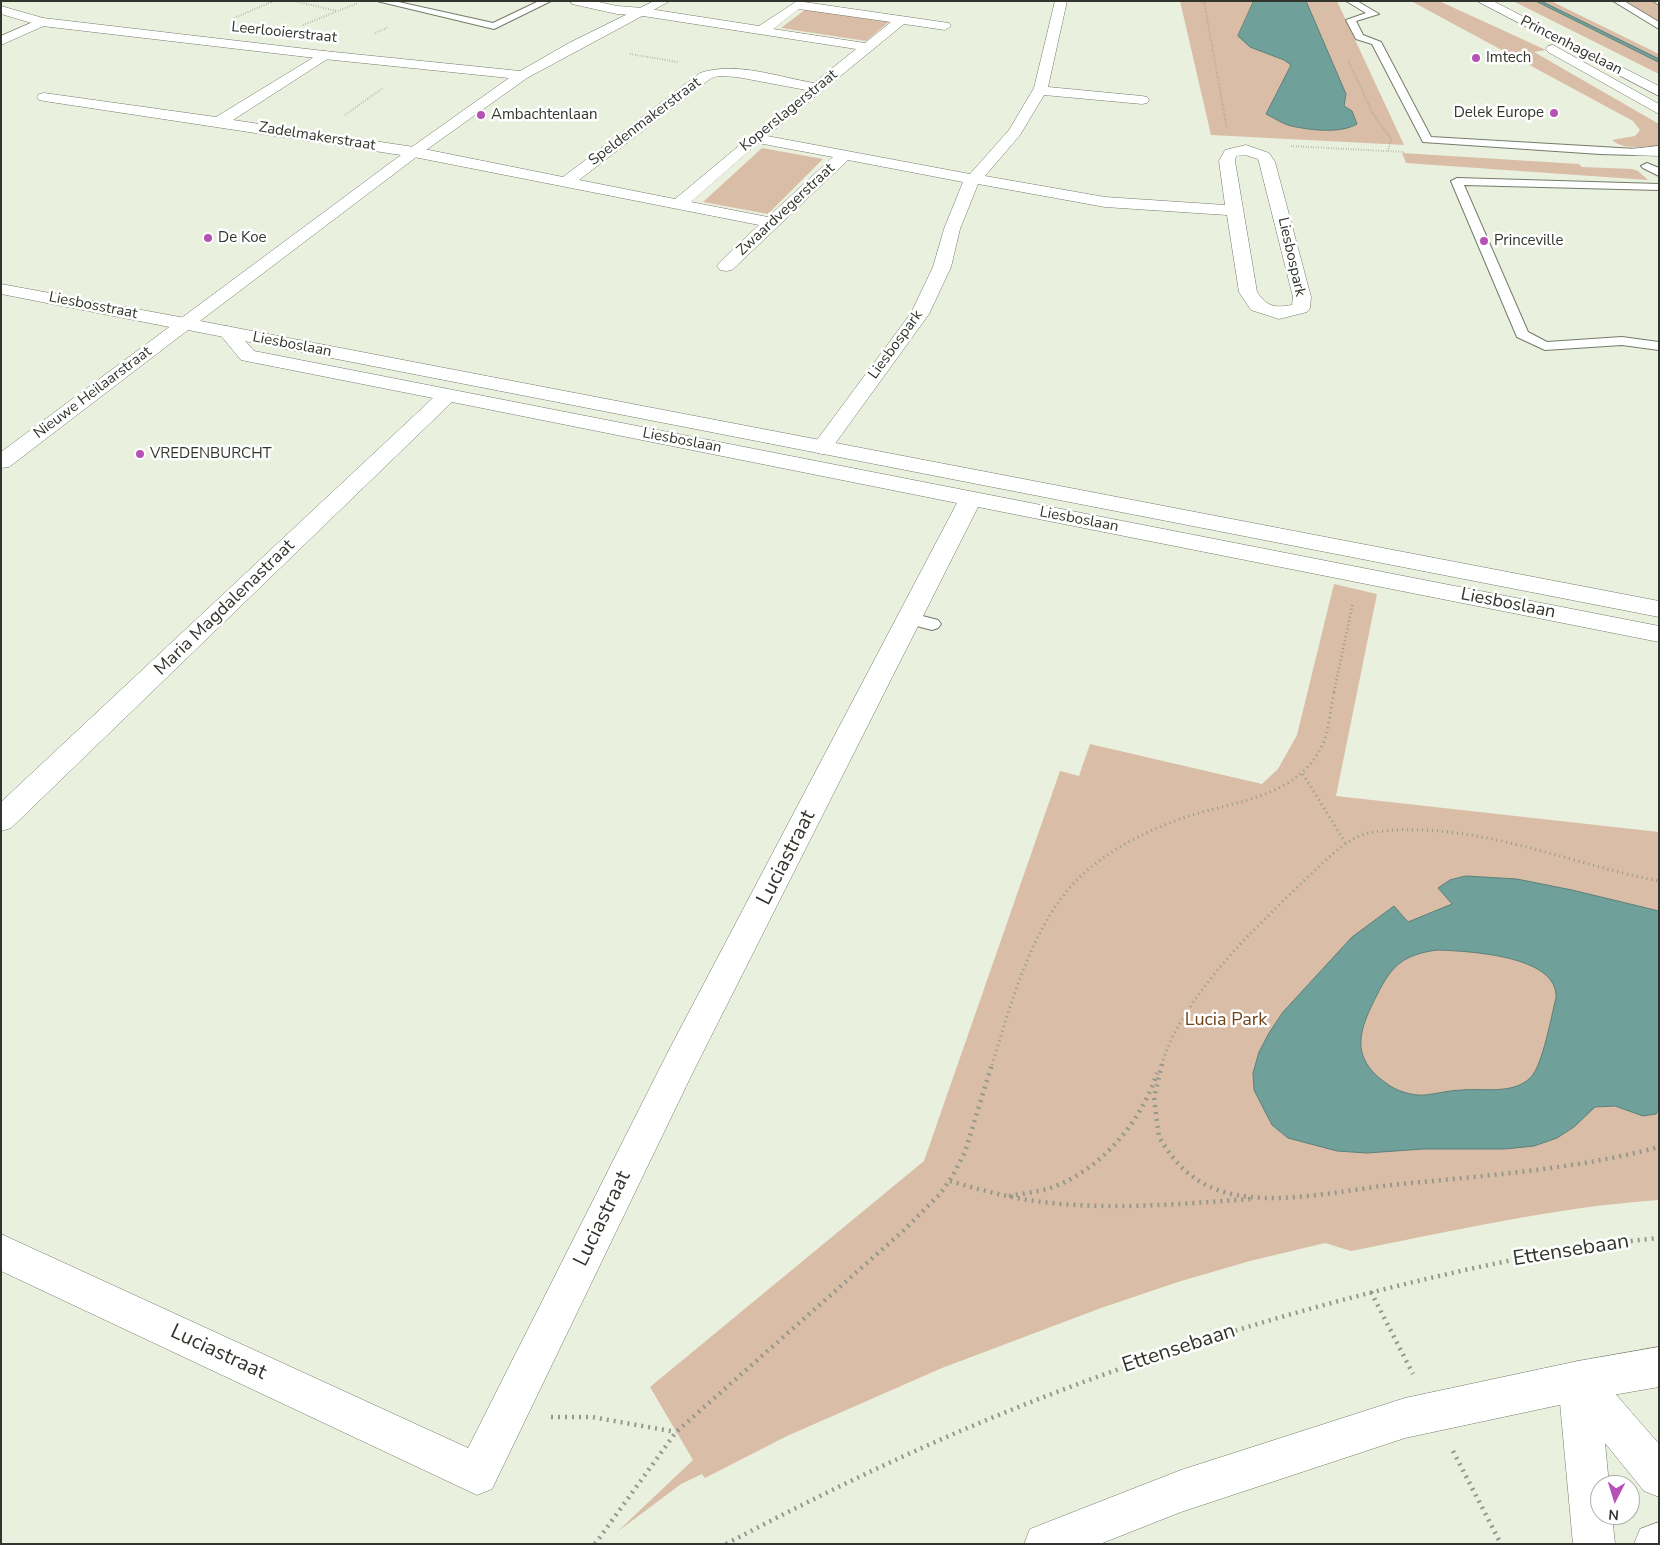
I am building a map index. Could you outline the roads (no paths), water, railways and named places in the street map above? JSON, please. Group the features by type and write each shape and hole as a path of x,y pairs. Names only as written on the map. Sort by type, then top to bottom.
{"street":[{"path":"576,1 617,10 643,12 866,47"},
{"path":"185,324 414,152 522,75 574,46 664,1"},
{"name":"Liesbospark","path":"822,448 920,314 942,268 952,229 968,186 976,180 1015,132 1040,90 1061,1"},
{"name":"Princenhagelaan","path":"1483,1 1659,92"},
{"name":"Princenhagelaan","path":"1508,1 1608,51"},
{"path":"761,31 797,5 945,26"},
{"name":"Leerlooierstraat","path":"1,10 42,22 324,55 522,75"},
{"name":"Koperslagerstraat","path":"679,204 755,138 901,20"},
{"path":"1,41 42,22"},
{"name":"Princenhagelaan","path":"1553,50 1659,110"},
{"name":"Zadelmakerstraat","path":"219,122 324,55"},
{"name":"Speldenmakerstraat","path":"566,182 705,76 717,72 737,73 817,88"},
{"path":"1040,90 1142,100"},
{"name":"Zadelmakerstraat","path":"44,97 414,152"},
{"name":"Zwaardvegerstraat","path":"755,138 976,180"},
{"name":"Liesbospark","path":"1246,150 1264,156 1302,297 1301,308 1279,313 1257,306 1248,292 1234,210 1227,161 1230,153 1246,150"},
{"path":"1636,152 1659,151"},
{"name":"Speldenmakerstraat","path":"414,152 772,223"},
{"path":"1636,152 1653,169"},
{"name":"Zwaardvegerstraat","path":"726,266 845,154"},
{"path":"976,180 1105,202 1234,210"},
{"name":"Liesbosstraat","path":"1,288 185,324"},
{"name":"Liesboslaan","path":"185,324 822,448 1149,522 1359,563 1659,610"},
{"name":"Nieuwe Heilaarstraat","path":"1,462 185,324"},
{"name":"Liesboslaan","path":"227,332 248,356 971,498 1149,522"},
{"name":"Maria Magdalenastraat","path":"1,820 448,395"},
{"name":"Luciastraat","path":"1,1252 477,1474 682,1061 922,621 971,498"},
{"name":"Liesboslaan","path":"1359,563 1659,634"},
{"path":"1045,1544 1181,1491 1432,1410 1659,1367"},
{"path":"1578,1381 1659,1476"},
{"path":"1578,1381 1594,1544"}],"lane":[{"path":"381,1 494,26 547,1"},
{"path":"1350,1 1374,14 1352,20 1359,37 1376,42 1427,140 1636,152"},
{"path":"1617,1 1659,26"},
{"path":"1659,187 1457,181 1522,334 1545,346 1622,341 1659,346"}],"water":[{"path":"1254,1 1306,1 1346,94 1344,106 1352,111 1357,124 1342,129 1316,130 1288,125 1266,114 1291,65 1284,60 1250,47 1238,36"},
{"path":"1536,1 1541,1 1659,59 1659,62"},
{"path":"1466,876 1517,879 1659,911 1659,1110 1656,1114 1643,1116 1615,1106 1595,1107 1574,1127 1557,1138 1534,1146 1505,1149 1423,1149 1367,1153 1337,1151 1288,1138 1272,1125 1254,1090 1253,1073 1259,1052 1283,1012 1352,937 1394,906 1408,922 1452,904 1438,888 1450,880","holes":["1437,950 1488,954 1508,958 1543,972 1553,984 1556,998 1543,1051 1535,1071 1524,1083 1498,1090 1457,1090 1415,1095 1399,1091 1390,1086 1374,1073 1366,1063 1362,1053 1362,1031 1382,985 1400,963 1415,955"]}],"place":[{"name":"Imtech","path":"1476,58"},
{"name":"Delek Europe","path":"1554,113"},
{"name":"Ambachtenlaan","path":"481,115"},
{"name":"De Koe","path":"208,238"},
{"name":"Princeville","path":"1484,241"},
{"name":"VREDENBURCHT","path":"140,454"}],"park label":[{"name":"Lucia Park","path":"1226,1021"}]}
